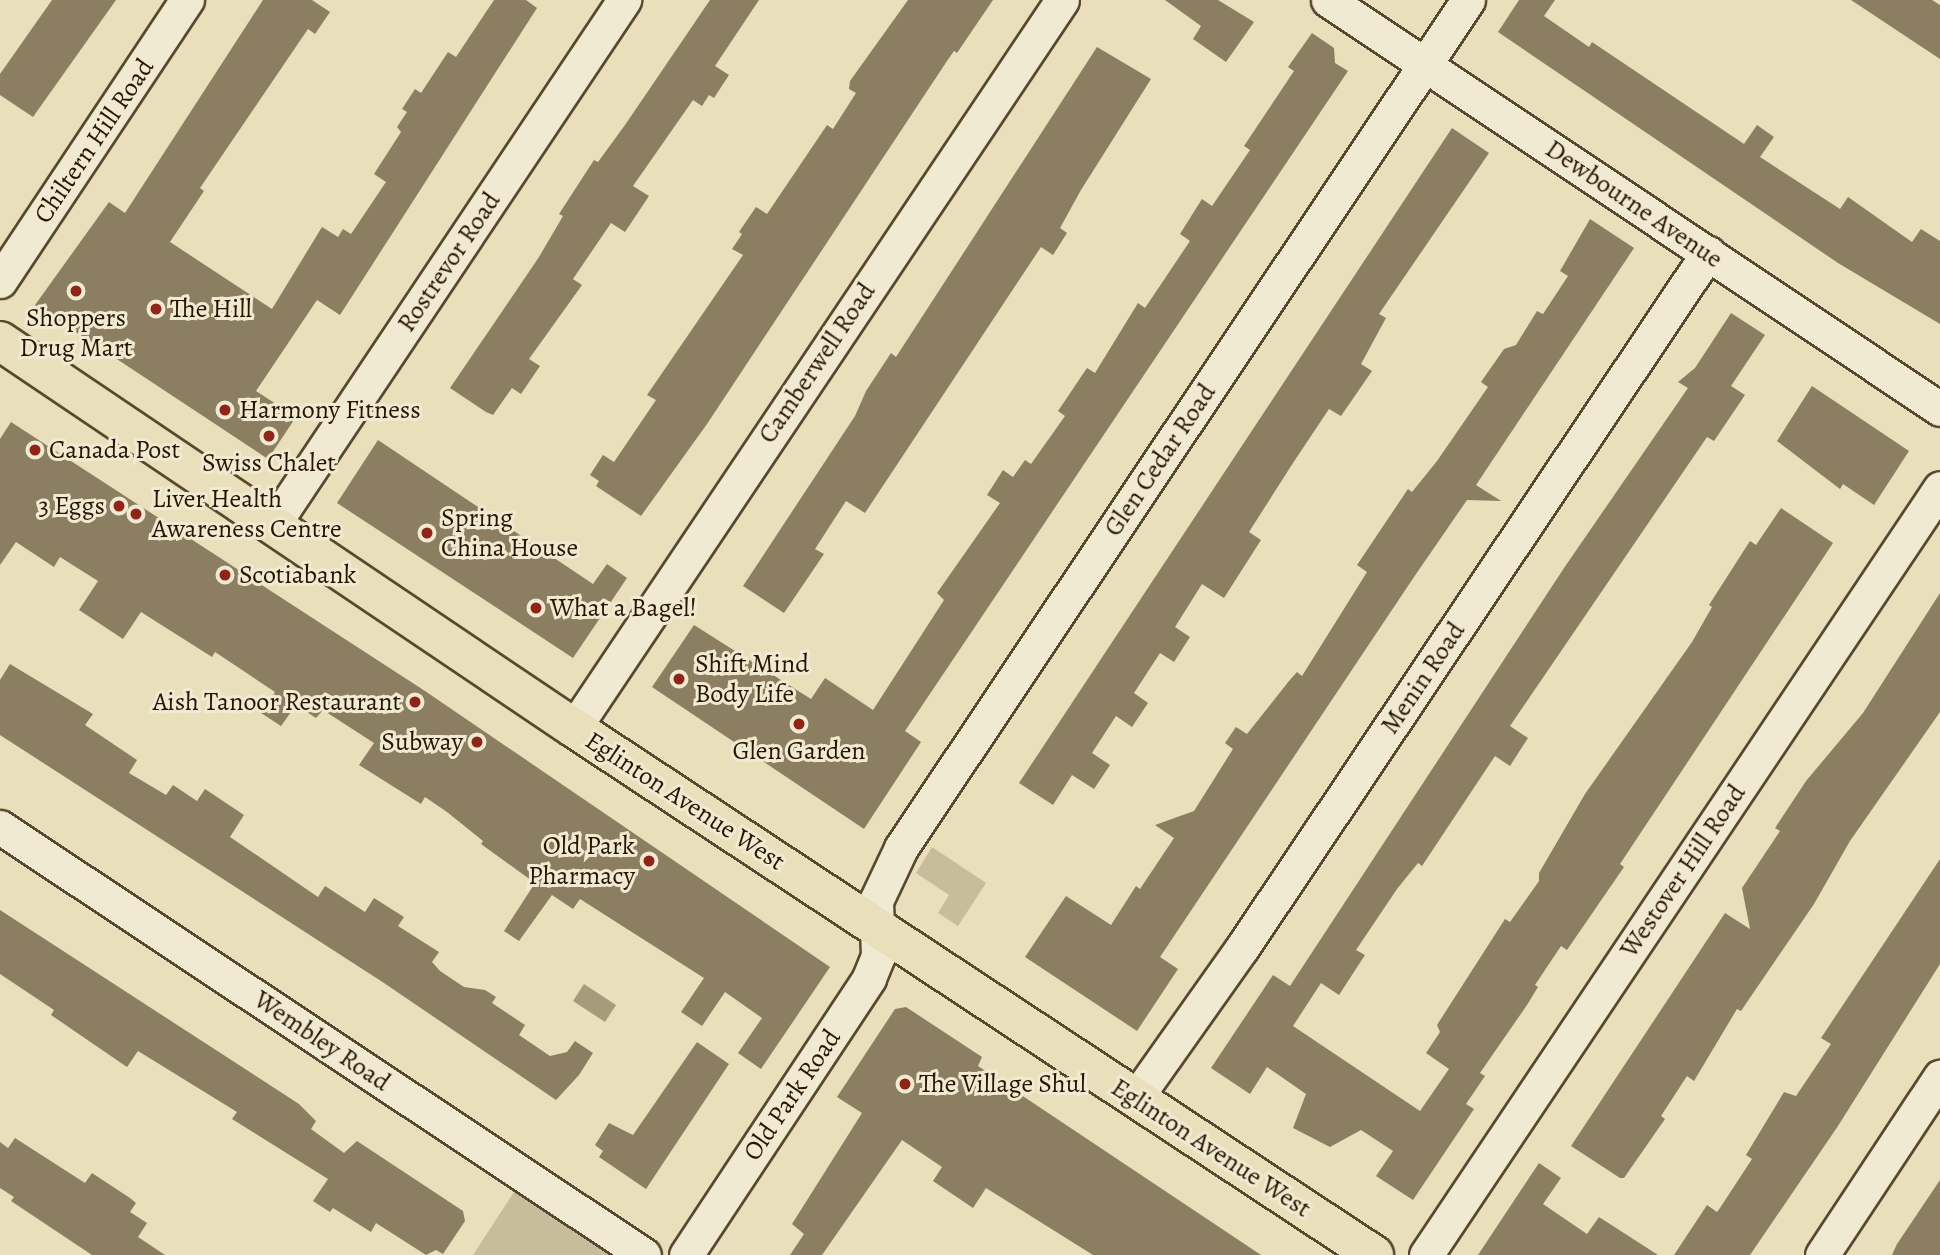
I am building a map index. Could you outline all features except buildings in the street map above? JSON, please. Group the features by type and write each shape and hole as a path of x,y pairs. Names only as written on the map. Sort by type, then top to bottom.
{"main road":[{"name":"Eglinton Avenue West","path":"0,341 574,728 1374,1255"}],"street":[{"name":"Chiltern Hill Road","path":"0,281 187,0"},
{"name":"Rostrevor Road","path":"273,525 624,0"},
{"name":"Camberwell Road","path":"574,728 1062,0"},
{"name":"Dewbourne Avenue","path":"1328,0 1940,409"},
{"name":"Glen Cedar Road","path":"877,928 876,901 901,848 1468,0"},
{"name":"Menin Road","path":"1135,1099 1215,989 1707,253"},
{"name":"Westover Hill Road","path":"1426,1255 1940,488"},
{"name":"Wembley Road","path":"0,827 644,1255"},
{"name":"Old Park Road","path":"686,1255 869,978 878,956 877,928"},
{"path":"1822,1255 1940,1077"}],"shaded area":[{"path":"932,847 986,883 958,926 938,913 949,895 916,873"},
{"path":"584,984 616,1005 605,1022 573,1001"},
{"path":"516,1189 616,1255 473,1255"}],"place":[{"name":"Shoppers Drug Mart","path":"76,291"},
{"name":"The Hill","path":"156,309"},
{"name":"Harmony Fitness","path":"225,410"},
{"name":"Swiss Chalet","path":"269,436"},
{"name":"Canada Post","path":"35,450"},
{"name":"3 Eggs","path":"119,506"},
{"name":"Liver Health Awareness Centre","path":"136,514"},
{"name":"Spring China House","path":"427,533"},
{"name":"Scotiabank","path":"225,575"},
{"name":"What a Bagel!","path":"536,608"},
{"name":"Shift Mind Body Life","path":"679,679"},
{"name":"Aish Tanoor Restaurant","path":"415,702"},
{"name":"Glen Garden","path":"799,724"},
{"name":"Subway","path":"477,742"},
{"name":"Old Park Pharmacy","path":"649,861"},
{"name":"The Village Shul","path":"905,1084"}]}
